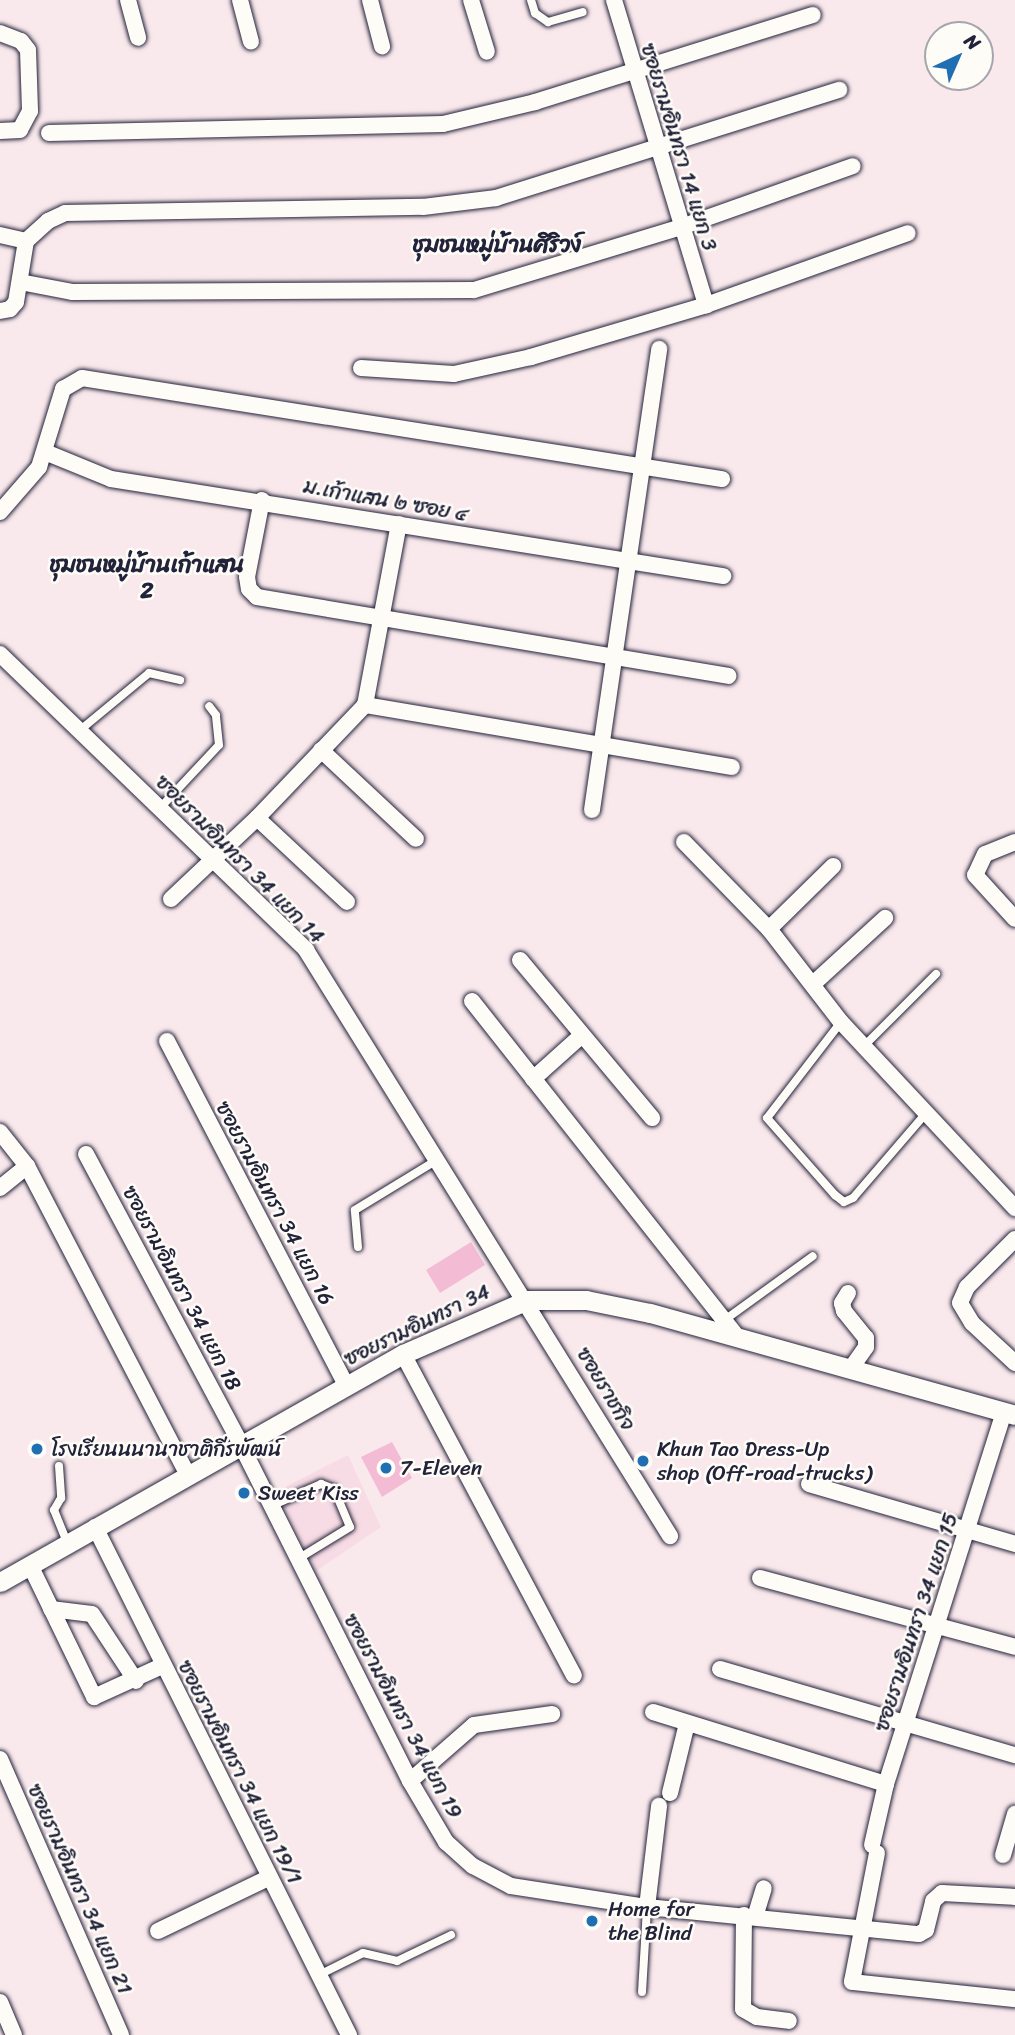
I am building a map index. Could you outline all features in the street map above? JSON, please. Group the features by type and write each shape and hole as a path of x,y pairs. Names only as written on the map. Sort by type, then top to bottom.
{"street":[{"path":"128,0 138,38"},
{"path":"240,0 251,42"},
{"path":"370,0 382,46"},
{"path":"471,0 487,52"},
{"name":"ซอยรามอินทรา 14 แยก 3","path":"614,0 655,149 706,305"},
{"path":"49,133 443,124 535,102 813,15"},
{"path":"0,33 12,36 28,50 30,111 20,130 0,131"},
{"path":"0,311 10,309 16,302 26,241 48,221 65,214 423,207 496,198 839,90"},
{"path":"20,282 73,292 474,290 681,227 853,166"},
{"path":"361,368 454,374 531,357 706,305 908,233"},
{"path":"0,235 26,241"},
{"path":"592,810 617,653 659,349"},
{"path":"0,511 39,467 63,389 82,378 722,479"},
{"name":"ม.เก้าแสน ๒ ซอย ๔","path":"45,452 111,479 262,500 723,576"},
{"path":"262,500 248,589 257,597 382,619 617,653 728,676"},
{"path":"172,899 257,818 365,705 398,524"},
{"name":"ซอยรามอินทรา 34 แยก 14","path":"0,654 306,950 527,1300"},
{"path":"365,705 732,767"},
{"path":"321,750 416,839"},
{"path":"257,818 347,902"},
{"path":"684,842 769,929 841,1022 1015,1208"},
{"path":"1015,842 985,854 975,875 982,887 1015,919"},
{"path":"769,929 833,866"},
{"path":"813,984 885,918"},
{"path":"520,960 652,1118"},
{"path":"472,1001 730,1326"},
{"path":"533,1079 581,1036"},
{"name":"ซอยรามอินทรา 34 แยก 16","path":"167,1041 346,1385"},
{"path":"0,1132 27,1166 187,1473"},
{"name":"ซอยรามอินทรา 34 แยก 18","path":"86,1154 240,1443"},
{"path":"0,1188 27,1166"},
{"path":"1015,1239 967,1287 960,1303 972,1323 1015,1363"},
{"path":"849,1293 842,1303 844,1311 866,1338 866,1347 850,1370"},
{"name":"ซอยรามอินทรา 34","path":"0,1582 240,1443 403,1354 527,1300 586,1300 730,1326 850,1370 1009,1414"},
{"name":"ซอยราชกิจ","path":"527,1300 670,1536"},
{"path":"403,1354 574,1675"},
{"name":"ซอยรามอินทรา 34 แยก 15","path":"861,1929 886,1784 968,1530 1009,1414"},
{"name":"ซอยรามอินทรา 34 แยก 19","path":"240,1443 410,1781 446,1842 473,1866 511,1885 647,1907 922,1934 933,1901 947,1891 1015,1897"},
{"path":"809,1484 1015,1544"},
{"name":"ซอยรามอินทรา 34 แยก 19/1","path":"96,1527 162,1666 349,2035"},
{"path":"30,1565 94,1697 136,1681 162,1666"},
{"path":"760,1578 1015,1647"},
{"path":"51,1609 92,1614 136,1681"},
{"path":"720,1669 1015,1755"},
{"path":"653,1712 886,1784"},
{"path":"410,1781 474,1725 552,1714"},
{"path":"670,1793 687,1723"},
{"name":"ซอยรามอินทรา 34 แยก 21","path":"0,1759 121,2035"},
{"path":"647,1907 659,1806"},
{"path":"1003,1855 1015,1814"},
{"path":"158,1931 270,1877"},
{"path":"764,1888 750,1916 743,2009 757,2017 789,2021"},
{"path":"861,1929 852,1982 1015,1999"},
{"path":"0,2002 14,2035"}],"lane":[{"path":"531,0 535,13 548,22 583,12"},
{"path":"79,731 149,673 180,680"},
{"path":"160,808 219,745 216,715 209,706"},
{"path":"864,1046 936,974"},
{"path":"841,1022 767,1118 835,1195 844,1202 853,1198 926,1112"},
{"path":"358,1247 355,1210 439,1158"},
{"path":"730,1326 813,1256"},
{"path":"59,1466 61,1498 54,1510 67,1544"},
{"path":"271,1506 321,1484 334,1489 350,1527 298,1559"},
{"path":"642,1992 647,1907"},
{"path":"319,1975 363,1953 397,1961 451,1935"}],"shaded area":[{"path":"348,1455 381,1527 316,1571 277,1491"}],"building":[{"path":"471,1242 485,1265 440,1293 426,1270"},
{"name":"7-Eleven","path":"392,1442 412,1478 382,1497 361,1457"}],"place":[{"name":"โรงเรียนนนานาชาติกีรพัฒน์","path":"37,1449"},
{"name":"Khun Tao Dress-Up shop (Off-road-trucks)","path":"643,1461"},
{"name":"7-Eleven","path":"386,1468"},
{"name":"Sweet Kiss","path":"244,1493"},
{"name":"Home for the Blind","path":"592,1921"}],"district":[{"name":"ชุมชนหมู่บ้านศิริวง์","path":"497,245"},
{"name":"ชุมชนหมู่บ้านเก้าแสน 2","path":"147,578"}]}
